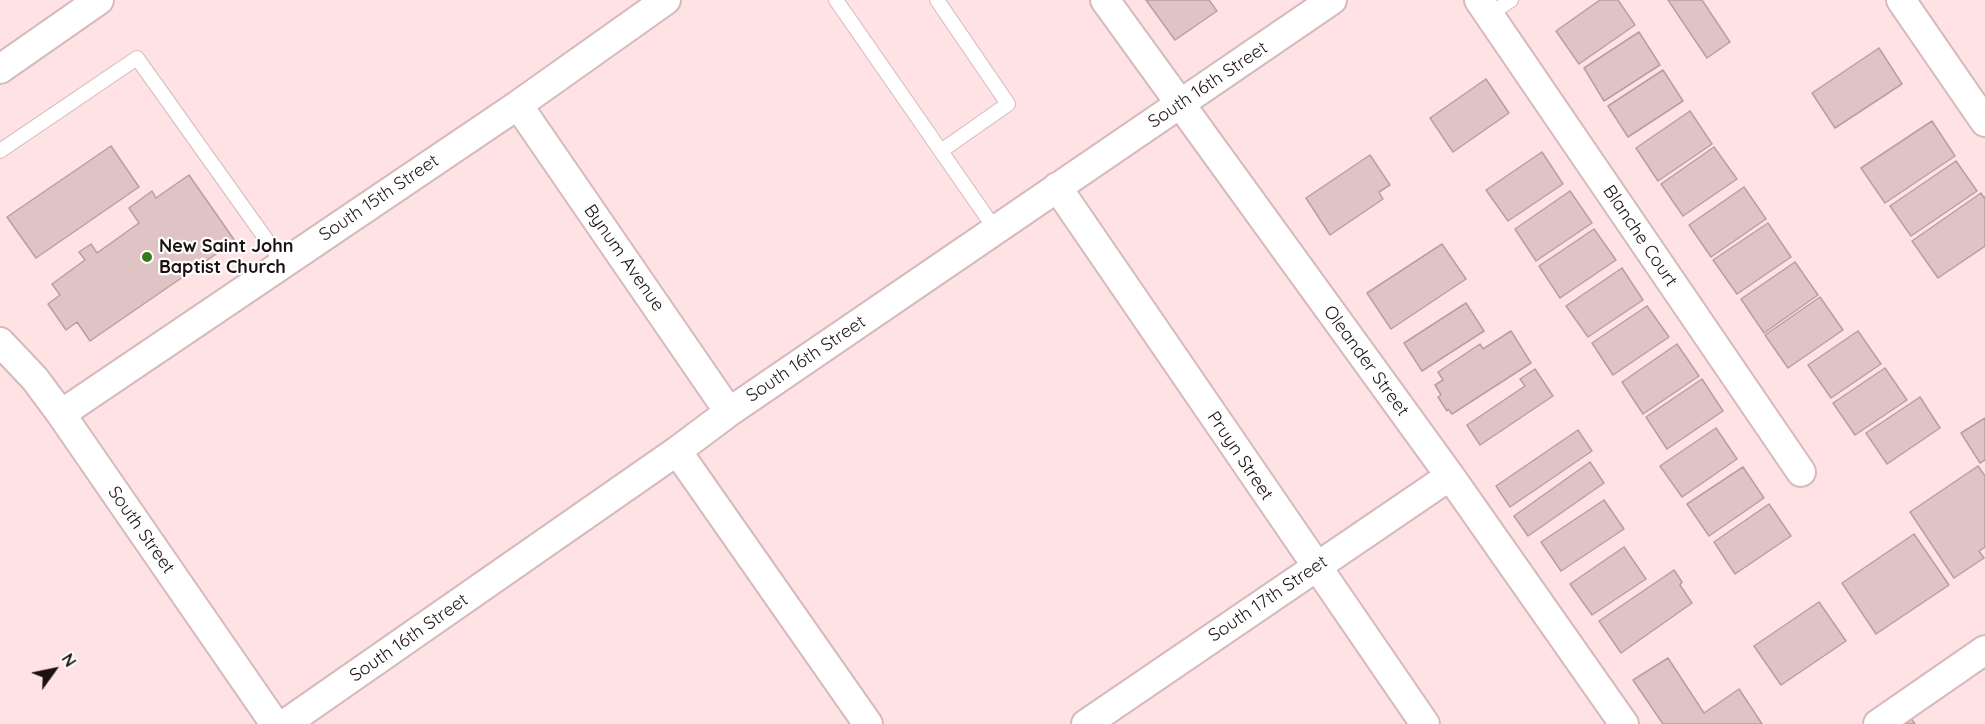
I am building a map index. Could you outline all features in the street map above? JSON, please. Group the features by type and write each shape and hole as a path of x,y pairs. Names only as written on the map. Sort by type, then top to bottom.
{"street":[{"path":"0,69 99,0"},
{"name":"South 15th Street","path":"61,414 518,105 666,0"},
{"name":"Oleander Street","path":"1105,0 1450,476 1624,724"},
{"name":"South 16th Street","path":"285,724 677,451 729,412 1332,0"},
{"path":"1900,0 1985,122"},
{"name":"Blanche Court","path":"1493,5 1801,472"},
{"name":"Bynum Avenue","path":"518,105 729,412"},
{"name":"Pruyn Street","path":"1057,187 1425,724"},
{"name":"South Street","path":"0,342 35,380 61,414 275,724"},
{"path":"677,451 868,724"},
{"name":"South 17th Street","path":"1086,724 1450,476"},
{"path":"1878,724 1983,657"}],"lane":[{"path":"836,0 995,229"},
{"path":"937,0 1008,104 941,151"},
{"path":"0,151 137,58 283,263"}],"building":[{"path":"1146,0 1209,0 1217,11 1175,40"},
{"path":"1600,0 1618,0 1635,25 1579,64 1556,31"},
{"path":"1668,0 1702,0 1730,42 1707,58"},
{"path":"1639,32 1660,65 1604,101 1584,68"},
{"path":"1879,48 1902,84 1835,128 1812,93"},
{"path":"1663,70 1683,101 1628,137 1608,106"},
{"path":"1486,79 1509,113 1453,152 1430,118"},
{"path":"1690,111 1712,144 1658,181 1636,148"},
{"path":"1932,121 1955,156 1885,203 1861,168"},
{"path":"111,146 139,187 36,258 7,217"},
{"path":"1714,147 1737,179 1683,216 1661,184"},
{"path":"1542,152 1563,184 1508,221 1486,190"},
{"path":"1370,155 1390,185 1379,192 1383,199 1330,235 1306,198"},
{"path":"1956,161 1977,191 1911,236 1890,206"},
{"name":"New Saint John Baptist Church","path":"189,175 235,241 90,341 77,322 66,330 48,304 60,295 52,284 85,260 79,252 91,244 97,253 139,223 129,208 152,191 156,198"},
{"path":"1744,187 1766,219 1711,257 1689,225"},
{"path":"1570,191 1592,223 1536,261 1515,229"},
{"path":"1981,193 1985,197 1985,246 1938,278 1912,241"},
{"path":"1768,223 1791,257 1737,294 1713,260"},
{"path":"1594,229 1616,260 1560,298 1539,266"},
{"path":"1442,244 1466,279 1391,329 1367,293"},
{"path":"1795,262 1818,295 1764,333 1741,299"},
{"path":"1622,268 1643,300 1588,337 1566,306"},
{"path":"1820,297 1843,330 1788,368 1765,335"},
{"path":"1466,303 1484,331 1422,371 1404,343"},
{"path":"1647,306 1669,337 1613,375 1592,343"},
{"path":"1511,331 1531,363 1452,414 1448,409 1447,411 1438,397 1441,395 1435,385 1443,380 1438,372 1480,344 1483,349"},
{"path":"1858,331 1881,364 1831,398 1808,365"},
{"path":"1677,344 1699,376 1643,414 1622,382"},
{"path":"1885,368 1907,400 1855,435 1833,403"},
{"path":"1535,369 1553,396 1480,445 1467,425 1525,386 1520,379"},
{"path":"1702,379 1723,411 1667,449 1646,417"},
{"path":"1920,397 1940,428 1887,464 1866,433"},
{"path":"1985,418 1985,460 1980,463 1961,433"},
{"path":"1716,428 1737,459 1682,497 1660,466"},
{"path":"1578,430 1592,451 1510,507 1496,486"},
{"path":"1590,462 1604,483 1528,536 1514,516"},
{"path":"1978,466 1985,476 1985,547 1979,551 1984,558 1954,578 1910,512"},
{"path":"1743,467 1764,498 1709,536 1687,504"},
{"path":"1604,500 1624,529 1561,571 1541,542"},
{"path":"1769,504 1791,536 1735,574 1714,542"},
{"path":"1914,534 1949,585 1876,634 1842,583"},
{"path":"1624,547 1646,579 1592,615 1570,584"},
{"path":"1674,570 1682,582 1680,585 1692,603 1621,653 1599,621"},
{"path":"1819,602 1846,641 1781,685 1754,646"},
{"path":"1668,658 1704,713 1739,689 1762,724 1663,724 1633,680"},
{"path":"1908,714 1915,724 1894,724"}],"place":[{"name":"New Saint John Baptist Church","path":"147,257"}]}
